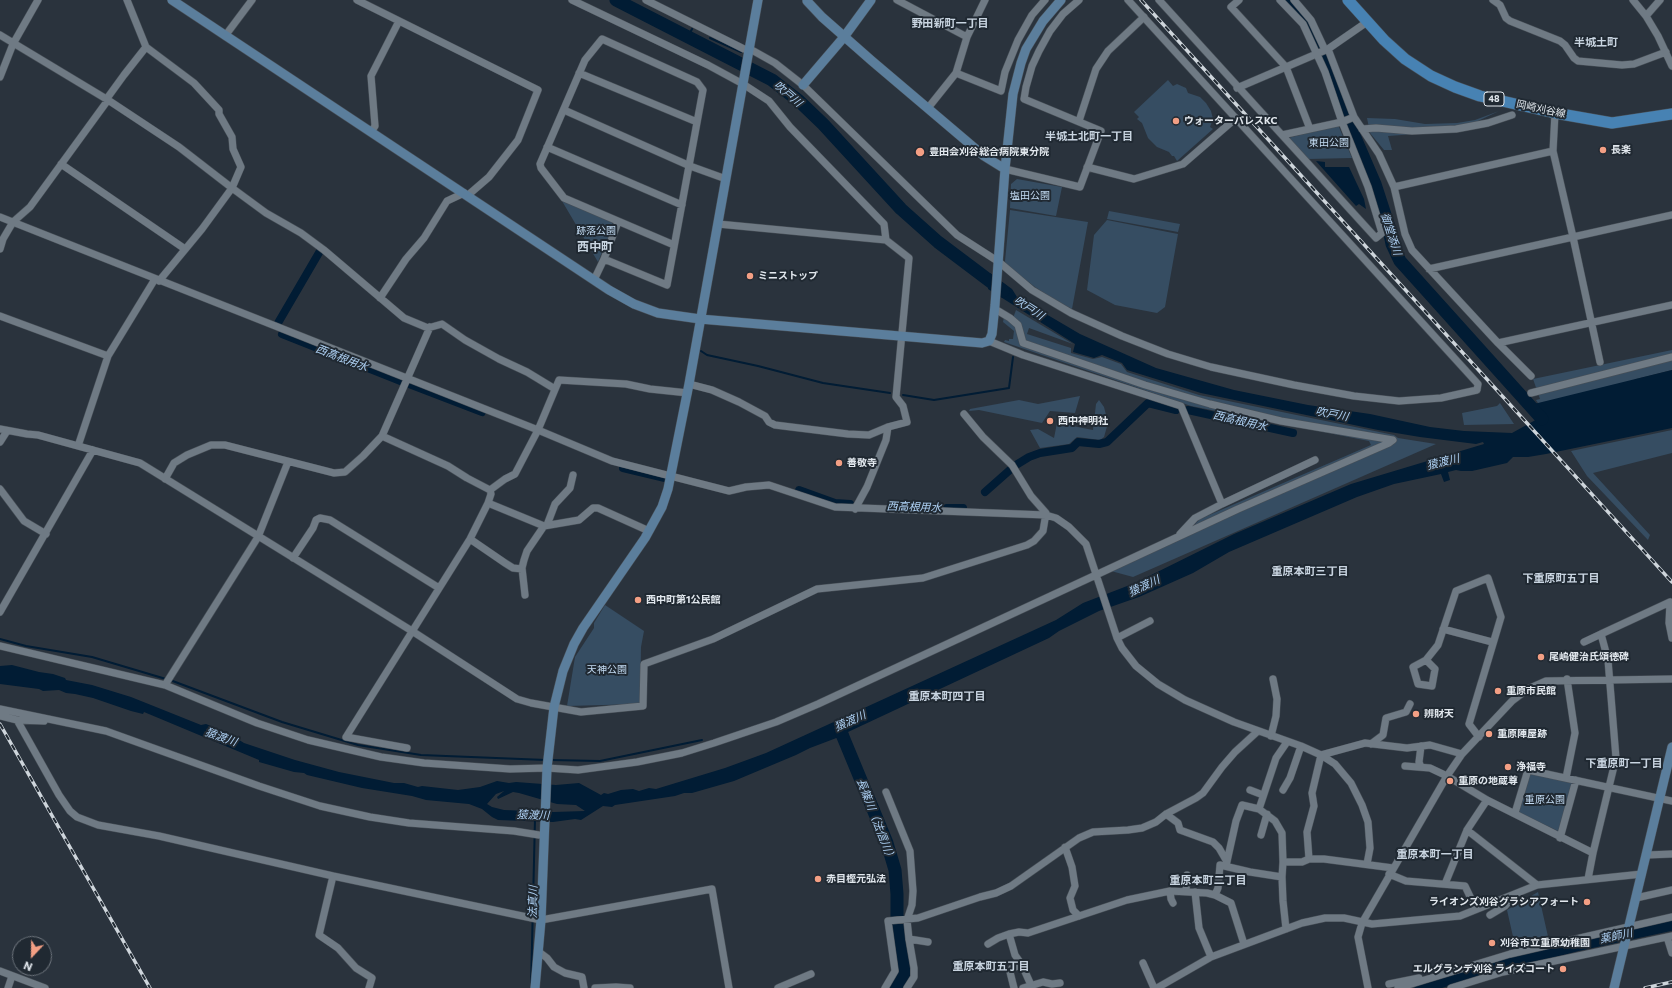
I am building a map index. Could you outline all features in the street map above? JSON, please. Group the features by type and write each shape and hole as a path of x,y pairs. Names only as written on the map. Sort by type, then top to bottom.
{"main road":[{"name":"岡崎刈谷線","path":"1348,0 1384,40 1406,59 1443,81 1480,96 1555,113 1612,122 1672,114"}],"street":[{"path":"0,77 13,44 38,0"},
{"path":"78,446 108,356 157,280 185,249 232,188 241,167 233,149 232,137 219,114 219,110 209,97 194,83 146,47 127,0"},
{"path":"172,0 594,280 634,304 658,313 700,319 982,343 989,342 1023,355 1181,406 1222,504"},
{"path":"225,36 252,0"},
{"path":"357,0 538,90 518,140 489,177 465,195 447,201 424,238 406,259 380,298"},
{"path":"572,0 708,65 743,84 769,101 790,127 884,224 886,240"},
{"path":"646,0 744,49 750,49 775,63 803,84 957,235 999,264 1032,290 1071,312 1122,336 1168,354 1211,367 1354,396 1398,401 1441,398 1477,390 1478,384 1128,0"},
{"path":"535,988 539,952 542,835 547,768 554,708 563,672 574,644 583,628 649,531 662,507 672,476 758,0"},
{"path":"807,0 822,17 844,37 984,156 1005,169 1080,187 1101,131 1024,99 1030,73 1039,51 1050,31 1063,14 1079,0"},
{"path":"803,84 844,37 870,0"},
{"path":"897,0 967,37"},
{"path":"928,108 956,73 967,37 985,0"},
{"path":"956,73 1001,91 1005,72 1018,40 1032,15 1045,0"},
{"path":"989,342 992,334 995,307 1005,169 1013,94 1026,49 1043,21 1061,0"},
{"path":"1158,0 1376,238 1382,233 1368,187 1342,122 1325,72 1303,24 1280,0"},
{"path":"1225,0 1286,67 1310,129"},
{"path":"1231,7 1239,0"},
{"path":"1294,0 1311,20 1326,49 1354,117 1379,154 1394,187 1405,234 1412,250 1498,343 1531,376"},
{"path":"1493,0 1500,4 1506,18 1510,21 1560,41 1578,61 1622,65 1634,64 1666,52"},
{"path":"1633,0 1646,16 1672,66"},
{"path":"1646,16 1660,0"},
{"path":"1079,121 1096,70 1108,51 1144,16"},
{"path":"371,132 375,126 371,76 399,21"},
{"path":"1237,88 1326,49 1367,22"},
{"path":"0,35 108,100 179,147 266,213 301,233 324,250 404,318 428,328 442,324 465,340 499,359 527,372 555,389"},
{"path":"604,259 667,285 703,90 697,82 602,39 585,60 540,164 564,198 674,245"},
{"path":"0,249 3,239 13,222 30,207 108,100 108,97 146,47"},
{"path":"579,74 697,122"},
{"path":"564,110 690,166 726,179"},
{"path":"1555,113 1553,151 1600,362"},
{"path":"1362,129 1376,128 1412,131 1456,129 1488,123 1512,115"},
{"path":"1282,136 1342,122 1354,117"},
{"path":"1087,166 1134,179 1183,164 1236,118"},
{"path":"547,147 682,205"},
{"path":"1394,187 1553,151"},
{"path":"61,164 185,249"},
{"path":"1429,269 1672,215"},
{"path":"0,217 408,380 538,430 612,461 729,491 746,487 769,485 834,508 1046,515 1056,518 1069,527 1086,544 1117,638 1128,658 1136,666 1158,684 1185,700 1258,731 1301,746 1321,755 1335,764 1351,783 1362,804 1368,822 1370,848 1367,864"},
{"path":"594,280 604,259 618,222"},
{"path":"490,490 515,474 538,430 559,380 584,380 626,384 650,389 712,390 739,402 764,416 769,422 775,425 848,434 869,435 888,427 907,422 903,406 896,397 909,258 886,240 718,224"},
{"path":"1498,343 1672,305"},
{"path":"0,646 164,685 257,723 308,740 381,757 424,763 510,770 547,768 578,770 638,762 682,753 776,722 893,670 1238,509 1394,440 1282,420 1210,404 1145,385 1022,343 1018,325 995,307"},
{"path":"0,316 108,356"},
{"path":"165,479 174,463 187,455 211,445 225,445 334,473 346,472 382,436 408,380 430,327"},
{"path":"1531,393 1672,357"},
{"path":"0,442 4,430 37,434 140,463 412,631 517,698 554,708 581,712 643,706 644,664 713,639 818,589 923,578 1027,545 1034,541 1043,530 1046,515 1031,496 1012,465 983,437 964,414"},
{"path":"855,509 886,440 888,427"},
{"path":"382,436 448,466 490,490"},
{"path":"0,612 93,450"},
{"path":"1177,537 1195,518 1315,460"},
{"path":"164,685 258,537 288,462"},
{"path":"525,595 522,569 527,551 546,525 555,504 570,488 573,475"},
{"path":"0,490 24,521 46,534"},
{"path":"407,748 346,737 470,539 488,503 491,494 490,490"},
{"path":"488,503 546,525 579,520 593,508 598,508 649,531"},
{"path":"293,558 313,528 316,520 320,518 330,520 439,588"},
{"path":"470,539 513,568 522,569"},
{"path":"1426,660 1438,645 1456,592 1488,578 1500,617 1465,724 1479,737"},
{"path":"1584,642 1670,602 1669,623 1672,638"},
{"path":"1117,638 1150,621"},
{"path":"1443,628 1492,642"},
{"path":"1588,879 1616,758 1608,660 1601,634"},
{"path":"1271,736 1276,716 1277,699 1273,679"},
{"path":"1566,778 1575,733 1567,679"},
{"path":"1368,988 1358,937 1362,923 1447,776 1462,754 1512,701 1528,689 1546,681 1567,679 1672,679"},
{"path":"1371,744 1383,735 1386,718 1406,712 1410,704"},
{"path":"0,709 64,721 106,731 259,786 320,806 370,817 409,823 514,831 542,835"},
{"path":"0,716 17,720 64,721"},
{"path":"17,720 70,811 77,817 98,825 159,836 333,876 539,920 712,889 729,988"},
{"path":"885,988 896,971 888,921 918,918 980,897 996,894 1011,886 1079,838 1093,832 1142,828 1156,822 1166,814 1203,793 1231,757 1258,731"},
{"path":"1259,809 1276,758 1287,742"},
{"path":"1321,755 1365,744 1407,748 1430,745 1462,754"},
{"path":"1283,790 1290,778 1301,746"},
{"path":"1421,746 1419,762 1421,767"},
{"path":"1614,988 1672,748"},
{"path":"1309,859 1307,832 1314,806 1312,793 1321,755"},
{"path":"1405,766 1430,768 1447,776 1487,800 1560,838 1593,853"},
{"path":"1515,814 1528,770 1672,801"},
{"path":"1560,838 1576,780"},
{"path":"1250,790 1263,795"},
{"path":"886,792 910,851 913,891 912,904 907,920 908,939 914,968 914,977 908,988"},
{"path":"1445,884 1467,830 1487,800"},
{"path":"1226,863 1236,821 1242,805 1259,809 1275,821 1282,833 1282,877 1286,929"},
{"path":"1166,814 1178,823 1180,830 1213,842 1219,848 1226,863"},
{"path":"1261,835 1267,814"},
{"path":"1467,830 1537,885"},
{"path":"1065,847 1072,867 1075,886 1070,898 1073,910 1079,916"},
{"path":"1647,855 1672,854"},
{"path":"1283,862 1302,862 1309,859 1324,859 1367,864 1391,871 1406,881 1465,886 1476,909"},
{"path":"1215,895 1218,888 1220,865 1226,863 1250,872 1282,877"},
{"path":"1160,987 1211,957 1302,923 1325,918 1344,918 1372,924 1460,916 1537,885 1642,874"},
{"path":"1186,891 1187,875"},
{"path":"333,876 319,935 338,948 356,968 372,978 369,988"},
{"path":"1636,898 1672,890"},
{"path":"1170,891 1173,903"},
{"path":"988,944 1009,934 1019,932 1028,933 1127,900 1170,891 1186,891 1215,895 1231,903 1244,944"},
{"path":"1195,892 1199,928 1211,957"},
{"path":"1490,915 1505,906 1516,894"},
{"path":"912,904 918,918"},
{"path":"1398,988 1510,954 1672,917"},
{"path":"1009,934 1015,955 1022,965 1031,985"},
{"path":"1451,988 1503,972 1670,937 1672,954"},
{"path":"908,939 928,942"},
{"path":"539,952 547,958 554,967 565,974 582,977 584,988"},
{"path":"1143,963 1154,988"},
{"path":"1014,988 1010,972 1012,968 1022,965"},
{"path":"0,972 45,988"},
{"path":"778,988 811,974"},
{"path":"1389,984 1441,975"},
{"path":"8,988 12,976"},
{"path":"1023,988 1043,982 1052,984 1060,983"},
{"path":"595,988 630,988"}],"green space":[{"name":"ウォーターパレスKC","path":"1168,80 1173,86 1177,84 1186,88 1188,93 1200,97 1211,111 1213,119 1210,127 1213,129 1177,161 1169,152 1157,147 1148,138 1142,123 1137,119 1139,117 1134,112"},
{"path":"1499,111 1457,131 1388,136 1392,150 1384,150 1370,133 1367,118 1395,119 1425,124 1457,123 1475,120"},
{"name":"東田公園","path":"1335,126 1339,127 1352,158 1308,159 1288,138"},
{"name":"塩田公園","path":"1017,179 1062,187 1056,216 1010,208 1011,184"},
{"name":"跡落公園","path":"562,201 612,222 613,226 598,262"},
{"path":"1010,210 1088,222 1072,309 1035,287 1006,265 1005,261"},
{"path":"1109,211 1180,224 1178,232 1107,219"},
{"path":"1107,220 1178,234 1165,307 1157,313 1115,305 1087,290 1094,235"},
{"path":"1016,310 1073,344 1029,328 1027,334 1071,348 1071,353 1093,359 1102,357 1121,364 1127,372 1199,395 1394,435 1398,438 1436,444 1133,577 1111,571 1179,540 1200,519 1371,445 1369,441 1191,406 1004,342 1005,340 1009,341 1009,339 1013,339 1014,331 1003,322 1005,311 1013,318"},
{"path":"1672,350 1672,370 1636,379 1551,423 1536,400 1540,399 1533,379"},
{"path":"1080,396 1075,413 1050,411 1042,423 979,410 969,411 970,409 1019,400 1038,404"},
{"path":"1099,400 1104,407 1108,423 1104,437 1100,440 1077,437 1069,444 1040,448 1030,430 1038,429 1054,438 1057,423 1093,430 1096,404"},
{"path":"1500,403 1514,424 1464,425 1462,413 1497,406"},
{"path":"1672,430 1672,453 1593,473 1650,535 1648,540 1587,476 1571,451"},
{"name":"天神公園","path":"605,605 644,631 641,647 640,704 567,706 575,657 594,628 594,623"},
{"name":"重原公園","path":"1530,773 1572,783 1560,832 1518,812"},
{"path":"1538,892 1549,941 1516,950 1507,910"}],"water":[{"path":"1316,161 1325,162 1325,167 1349,167 1364,199 1366,209 1359,204 1356,206"},
{"name":"猿渡川","path":"990,273 1012,289 1017,297 1080,334 1156,368 1234,390 1308,405 1370,414 1430,427 1464,431 1512,433 1541,417 1530,408 1534,404 1672,370 1672,428 1546,454 1528,457 1513,457 1507,463 1472,471 1456,470 1448,472 1450,480 1444,482 1441,474 1394,484 1357,497 1229,552 1193,573 1139,597 1099,611 1059,631 1049,638 848,732 851,747 844,750 839,737 734,781 692,793 684,793 675,796 615,805 612,807 603,806 581,820 575,819 553,822 498,820 482,809 469,804 426,800 412,796 362,788 259,762 259,760 144,712 143,714 131,711 93,698 66,693 59,690 43,691 39,689 0,684 0,666 12,665 53,674 65,678 66,680 92,685 131,697 201,725 206,724 228,733 244,743 295,760 339,772 394,783 404,783 418,787 422,786 458,790 480,787 497,781 556,785 579,783 601,795 604,793 608,794 621,790 633,789 639,791 649,788 656,789 725,768 766,753 1056,620 1083,603 1135,583 1234,534 1351,484 1484,444 1483,442 1476,444 1378,430 1201,393 1127,370 1122,363 1102,355 1094,358 1073,352 1075,344 988,289","holes":["504,791 497,797 498,799 513,792 557,804 576,805 585,811 554,812 504,810 487,804 496,794"]}],"waterway":[{"name":"吹戸川","path":"616,0 772,80 799,101 823,124 901,209 938,242 1003,291"},
{"name":"御堂添川","path":"1288,0 1309,24 1320,47 1353,133 1375,184 1388,224 1392,244 1400,261 1542,419"},
{"path":"688,37 692,29"},
{"path":"710,38 741,52"},
{"name":"西高根用水","path":"278,323 320,251"},
{"name":"西高根用水","path":"282,334 403,382"},
{"path":"701,351 707,355 758,366 823,383 890,393"},
{"path":"903,395 934,400 1009,388 1013,357"},
{"name":"西高根用水","path":"409,384 482,412"},
{"name":"西高根用水","path":"1016,465 1029,457 1040,453 1072,448 1078,442 1099,444 1107,442 1148,403 1176,410"},
{"name":"西高根用水","path":"1188,410 1293,433"},
{"name":"西高根用水","path":"623,468 665,478"},
{"name":"西高根用水","path":"985,492 1011,469"},
{"name":"西高根用水","path":"799,490 835,503 850,504"},
{"name":"西高根用水","path":"947,508 963,508"},
{"path":"0,639 26,646 92,657 166,679"},
{"path":"170,680 282,722 358,745 421,755 546,760"},
{"name":"長篠川（法信川）","path":"841,732 887,843 895,870 897,924 905,971 896,988"},
{"path":"550,760 600,761 702,740"},
{"name":"法真川","path":"531,987 535,819"},
{"name":"薬師川","path":"1421,988 1458,976 1576,945 1672,924"}],"railway":[{"path":"1141,0 1672,582"},
{"path":"0,724 150,988"},
{"path":"1645,988 1672,982"}],"place":[{"name":"ウォーターパレスKC","path":"1176,121"},
{"name":"長楽","path":"1603,150"},
{"name":"豊田会刈谷総合病院東分院","path":"920,152"},
{"name":"ミニストップ","path":"750,276"},
{"name":"西中神明社","path":"1050,421"},
{"name":"善敬寺","path":"839,463"},
{"name":"西中町第1公民館","path":"638,600"},
{"name":"尾嶋健治氏頌徳碑","path":"1541,657"},
{"name":"重原市民館","path":"1498,691"},
{"name":"辨財天","path":"1416,714"},
{"name":"重原陣屋跡","path":"1489,734"},
{"name":"浄福寺","path":"1508,767"},
{"name":"重原の地蔵尊","path":"1450,781"},
{"name":"赤目樫元弘法","path":"818,879"},
{"name":"ライオンズ刈谷グラシアフォート","path":"1587,902"},
{"name":"刈谷市立重原幼稚園","path":"1492,943"},
{"name":"エルグランデ刈谷 ライズコート","path":"1563,969"}],"district":[{"name":"野田新町一丁目","path":"950,23"},
{"name":"半城土町","path":"1596,42"},
{"name":"半城土北町一丁目","path":"1089,136"},
{"name":"西中町","path":"595,247"},
{"name":"重原本町三丁目","path":"1310,571"},
{"name":"下重原町五丁目","path":"1561,578"},
{"name":"重原本町四丁目","path":"947,696"},
{"name":"下重原町一丁目","path":"1624,763"},
{"name":"重原本町一丁目","path":"1435,854"},
{"name":"重原本町二丁目","path":"1208,880"},
{"name":"重原本町五丁目","path":"991,966"}]}
